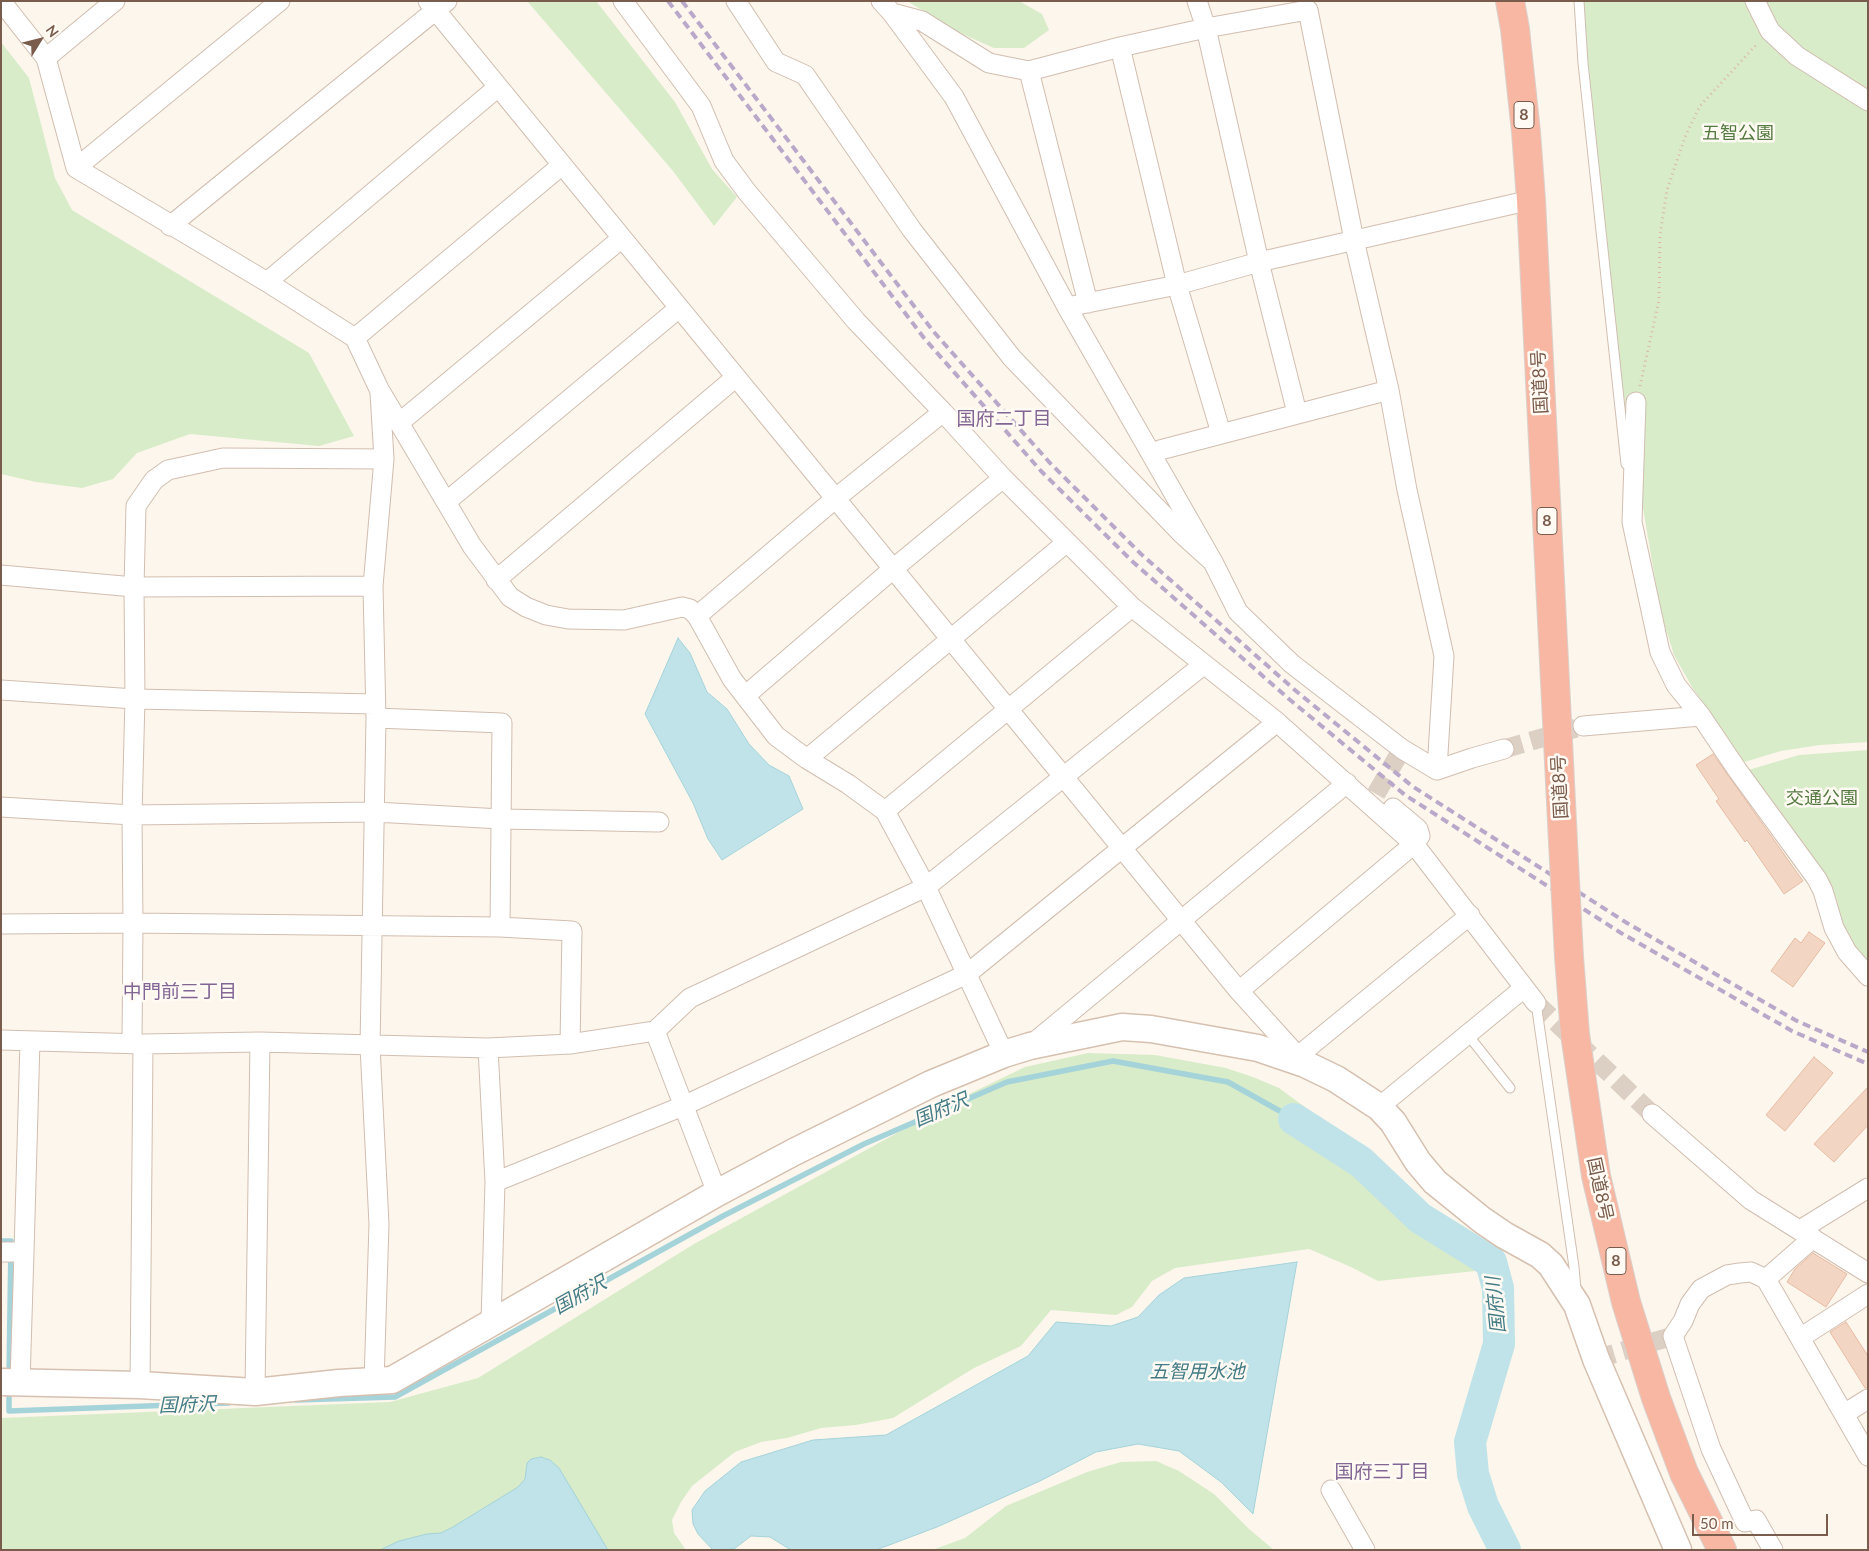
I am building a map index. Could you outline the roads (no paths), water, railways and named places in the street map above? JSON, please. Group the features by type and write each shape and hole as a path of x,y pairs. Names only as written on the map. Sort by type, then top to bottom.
{"highway":[{"name":"国道8号","path":"1510,1 1523,104 1531,200 1569,957 1575,1034 1596,1176 1626,1302 1656,1398 1684,1473 1722,1550"}],"street":[{"path":"1,1 46,58 76,168 170,226 267,282 355,338 399,424 472,546 510,597 526,608 546,615 568,619 624,620 682,607 690,609 697,616 732,678 776,736 806,760 848,784 885,811 926,887 1004,1054"},
{"path":"46,58 114,1"},
{"path":"76,168 280,1"},
{"path":"623,1 701,106 724,161 747,192 856,321 1003,478 1132,607 1277,722 1414,844 1536,1003"},
{"path":"736,1 776,62 806,75 912,230 1012,358 1182,534 1213,562"},
{"path":"1198,1 1206,28 1259,262 1297,413"},
{"path":"1755,1 1770,31 1797,56 1868,100"},
{"path":"170,226 436,4 498,87 1180,920 1301,1060"},
{"path":"886,7 922,21 989,63 1029,71 1120,47 1206,28 1308,10 1354,240 1389,390 1407,490 1444,656 1437,770"},
{"path":"886,7 954,97 1067,307 1213,562 1238,612 1292,664 1402,749 1437,770 1504,749"},
{"path":"1120,47 1177,284 1221,433"},
{"path":"1029,71 1088,303"},
{"path":"267,282 498,87"},
{"path":"355,338 562,165"},
{"path":"1067,307 1177,284 1259,262 1531,200"},
{"path":"399,424 622,238"},
{"path":"446,502 679,308"},
{"path":"496,580 736,377"},
{"path":"374,1382 379,1224 370,1046 375,812 373,586 384,459 380,389"},
{"path":"1160,450 1389,390"},
{"path":"1636,402 1632,522 1660,652 1676,684 1701,716 1738,772 1817,879 1834,928 1847,952 1868,976"},
{"path":"697,616 836,498 943,412"},
{"path":"140,1384 138,1044 133,923 132,815 136,506 154,480 168,470 223,458 384,459"},
{"path":"745,696 1003,478"},
{"path":"806,760 1067,542"},
{"path":"1,575 134,586 373,586"},
{"path":"885,811 1132,607"},
{"path":"1,1040 138,1044 260,1042 488,1048 570,1044 655,1031 690,998 926,887 1203,665"},
{"path":"1,690 375,711 502,723 500,927"},
{"path":"1582,726 1701,716"},
{"path":"495,1182 683,1106 967,974 1277,722"},
{"path":"1030,1046 1347,783"},
{"path":"1239,990 1414,844 1420,836 1418,829 1376,794"},
{"path":"1,807 132,815 375,812 501,819 659,822"},
{"path":"1301,1060 1470,915"},
{"path":"1,924 133,923 500,927 572,931 570,1044"},
{"path":"1379,1107 1524,988"},
{"path":"30,1041 24,1252 11,1383 140,1384 255,1392 339,1383 392,1380 794,1152 930,1084 1004,1054 1030,1046 1122,1027 1151,1029 1258,1048 1301,1060 1336,1079 1379,1107 1392,1122 1418,1162 1435,1182 1482,1220 1540,1255 1558,1274 1577,1305 1596,1359 1678,1550"},
{"path":"655,1031 717,1194"},
{"path":"255,1392 260,1042"},
{"path":"488,1048 495,1182 491,1323"},
{"path":"1652,1114 1751,1200 1868,1273"},
{"path":"1766,1279 1806,1234 1868,1188"},
{"path":"1,1252 24,1252"},
{"path":"1773,1550 1756,1520 1745,1522 1711,1449 1673,1336 1683,1322 1690,1304 1702,1289 1727,1275 1751,1272 1766,1279 1868,1456"},
{"path":"1800,1338 1868,1294"},
{"path":"1844,1414 1868,1399"},
{"path":"1331,1490 1365,1550"}],"lane":[{"path":"1579,1 1632,522"},
{"path":"1536,1003 1574,1267 1577,1305"},
{"path":"1468,1035 1510,1088"}],"water":[{"path":"678,638 690,653 707,692 727,709 749,744 769,765 789,776 803,809 722,860 708,839 693,803 645,714"},
{"name":"五智用水池","path":"1297,1262 1253,1514 1221,1482 1179,1451 1138,1444 1096,1452 1040,1481 937,1527 876,1550 791,1550 770,1537 751,1536 734,1549 713,1550 698,1534 693,1524 692,1510 705,1491 741,1462 813,1440 886,1435 1028,1356 1056,1322 1111,1326 1138,1317 1159,1295 1184,1278"},
{"path":"541,1457 550,1460 559,1468 608,1550 380,1550 399,1541 427,1534 441,1533 453,1527 518,1487 525,1479 527,1463 531,1459"}],"waterway":[{"name":"国府沢","path":"296,1400 395,1397 723,1216 864,1144 1007,1082 1113,1061 1228,1082 1294,1119"},
{"name":"国府川","path":"1294,1119 1361,1162 1420,1218 1491,1262 1498,1288 1499,1344 1470,1442 1473,1474 1483,1506 1505,1550"},
{"name":"国府沢","path":"1,1241 11,1241 9,1377"},
{"name":"国府沢","path":"9,1388 9,1411 229,1403"}],"tunnel":[{"path":"1504,749 1583,726"},
{"path":"1376,794 1402,749"},
{"path":"1536,1003 1652,1114"},
{"path":"1596,1359 1673,1336"}],"railway":[{"path":"668,1 924,338 1041,471 1133,562 1289,699 1405,795 1621,933 1792,1031 1868,1064"},
{"path":"682,1 933,331 1050,463 1141,554 1296,691 1412,786 1627,923 1797,1021 1868,1052"}],"district":[{"name":"国府二丁目","path":"1004,419"},
{"name":"中門前三丁目","path":"180,992"},
{"name":"国府三丁目","path":"1382,1472"}],"park label":[{"name":"五智公園","path":"1738,133"},
{"name":"交通公園","path":"1822,798"}]}
